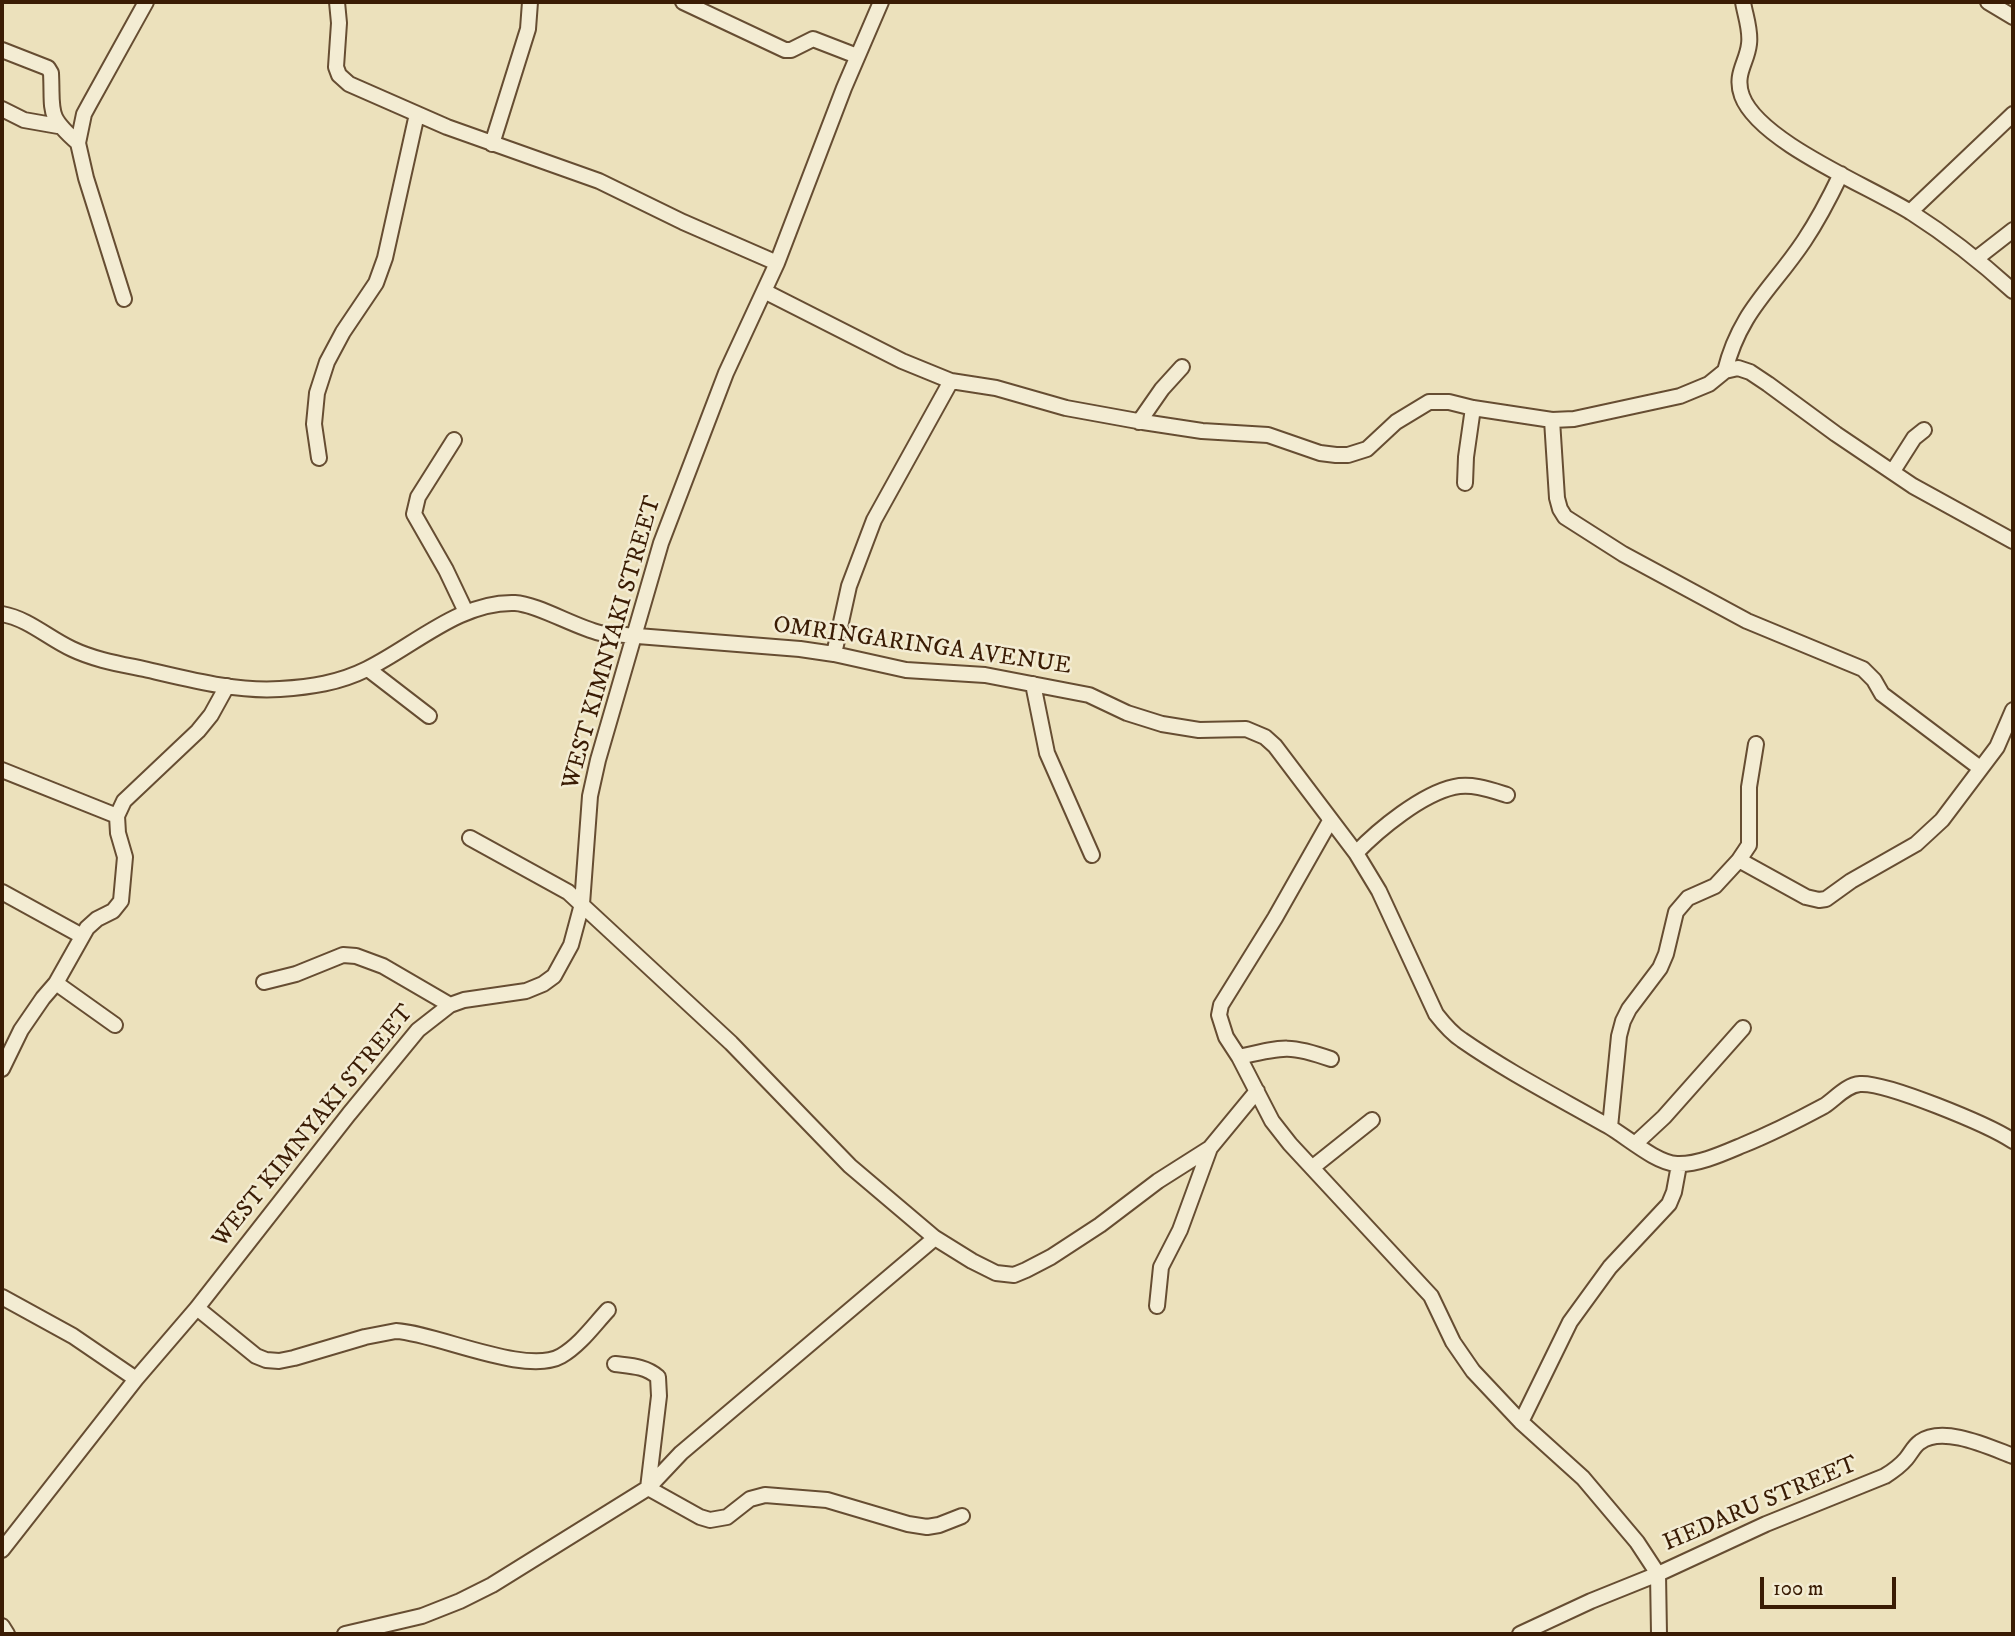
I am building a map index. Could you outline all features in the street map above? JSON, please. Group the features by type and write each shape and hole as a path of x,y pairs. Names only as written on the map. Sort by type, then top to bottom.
{"street":[{"path":"124,299 86,178 78,143 84,114 146,2"},
{"path":"337,2 340,23 335,57 339,75 349,83 492,144 599,181 777,263"},
{"path":"492,144 528,29 530,2"},
{"path":"683,2 785,50 791,50 813,39 857,56"},
{"name":"WEST KIMNYAKI STREET","path":"2,1550 136,1379 197,1308 407,1042 425,1023 450,1005 464,1000 526,991 554,976 571,945 582,904 590,796 661,543 726,373 777,263 857,56 881,2"},
{"path":"1743,2 1749,43 1743,59 1740,89 1750,111 1767,130 1910,212 1977,258 2013,291"},
{"path":"1988,2 2013,17"},
{"path":"2,50 50,70 52,109 58,126 78,143"},
{"path":"2,110 24,120 58,126"},
{"path":"318,458 314,424 317,393 327,362 343,332 376,283 386,258 417,114"},
{"path":"1910,212 2013,114"},
{"path":"1725,370 1730,349 1757,299 1803,243 1841,174"},
{"path":"1977,258 2013,230"},
{"path":"764,291 902,361 951,381 996,388 1066,408 1139,422 1202,432 1268,435 1320,453 1336,455 1349,455 1367,449 1396,422 1429,402 1439,400 1552,420 1574,418 1680,397 1709,384 1725,370 1738,368 1750,372 1938,502 2013,541"},
{"path":"1139,422 1162,389 1182,367"},
{"path":"834,654 849,586 874,520 951,381"},
{"path":"1465,483 1473,408"},
{"path":"1552,420 1557,498 1565,517 1623,554 1737,616 1863,669 1874,680 1882,694 1980,768"},
{"path":"1893,471 1911,442 1924,430"},
{"path":"454,440 418,497 414,514 466,612"},
{"name":"OMRINGARINGA AVENUE","path":"2,614 20,620 71,649 88,655 187,679 277,689 335,681 368,669 466,612 498,604 517,603 600,633 834,654 906,670 970,673 1089,695 1127,713 1162,724 1199,730 1246,729 1265,737 1275,746 1356,853 1383,901 1436,1014 1446,1026 1459,1038 1511,1071 1661,1159 1679,1165"},
{"path":"368,669 429,716"},
{"path":"1033,684 1046,752 1092,855"},
{"path":"2,1069 21,1030 56,983 91,923 113,911 121,901 125,858 118,833 117,816 124,802 133,790 198,732 211,715 227,685"},
{"path":"1740,860 1806,897 1819,901 1826,899 1851,881 1904,852 1923,838 1955,806 1997,747 2013,710"},
{"path":"1610,1127 1619,1036 1623,1021 1660,968 1676,912 1688,898 1714,886 1740,860 1749,845 1749,786 1756,744"},
{"path":"2,770 117,816"},
{"path":"1356,853 1392,820 1442,791 1471,786 1507,795"},
{"path":"1330,821 1275,918 1221,1005 1221,1025 1272,1121 1431,1296 1453,1342 1473,1371 1521,1422 1583,1478 1637,1542 1658,1574 1659,1634"},
{"path":"470,838 558,884 731,1043 850,1166 935,1238 996,1273 1014,1275 1051,1257 1100,1225 1158,1181 1210,1148 1257,1091"},
{"path":"2,892 82,936"},
{"path":"264,982 296,974 343,956 356,956 383,966 450,1005"},
{"path":"56,983 115,1025"},
{"path":"1636,1143 1664,1117 1743,1028"},
{"path":"1239,1057 1293,1047 1331,1059"},
{"path":"1521,1422 1570,1322 1610,1267 1669,1205 1679,1165 1744,1145 1826,1105 1852,1086 1861,1083 1903,1094 2013,1140"},
{"path":"1313,1167 1372,1120"},
{"path":"1157,1306 1161,1267 1180,1230 1210,1148"},
{"path":"345,1634 395,1624 460,1601 534,1561 648,1488 681,1453 935,1238"},
{"path":"2,1297 73,1336 136,1379"},
{"path":"197,1308 256,1356 279,1361 396,1331 411,1332 474,1351 546,1361 559,1357 574,1347 608,1310"},
{"path":"615,1364 648,1369 659,1380 648,1488"},
{"name":"HEDARU STREET","path":"1520,1634 1766,1524 1885,1476 1899,1466 1919,1442 1930,1436 1964,1440 2013,1456"},
{"path":"648,1488 710,1520 727,1517 756,1497 786,1495 827,1500 927,1527 962,1516"},
{"path":"2,1626 7,1634"}]}
